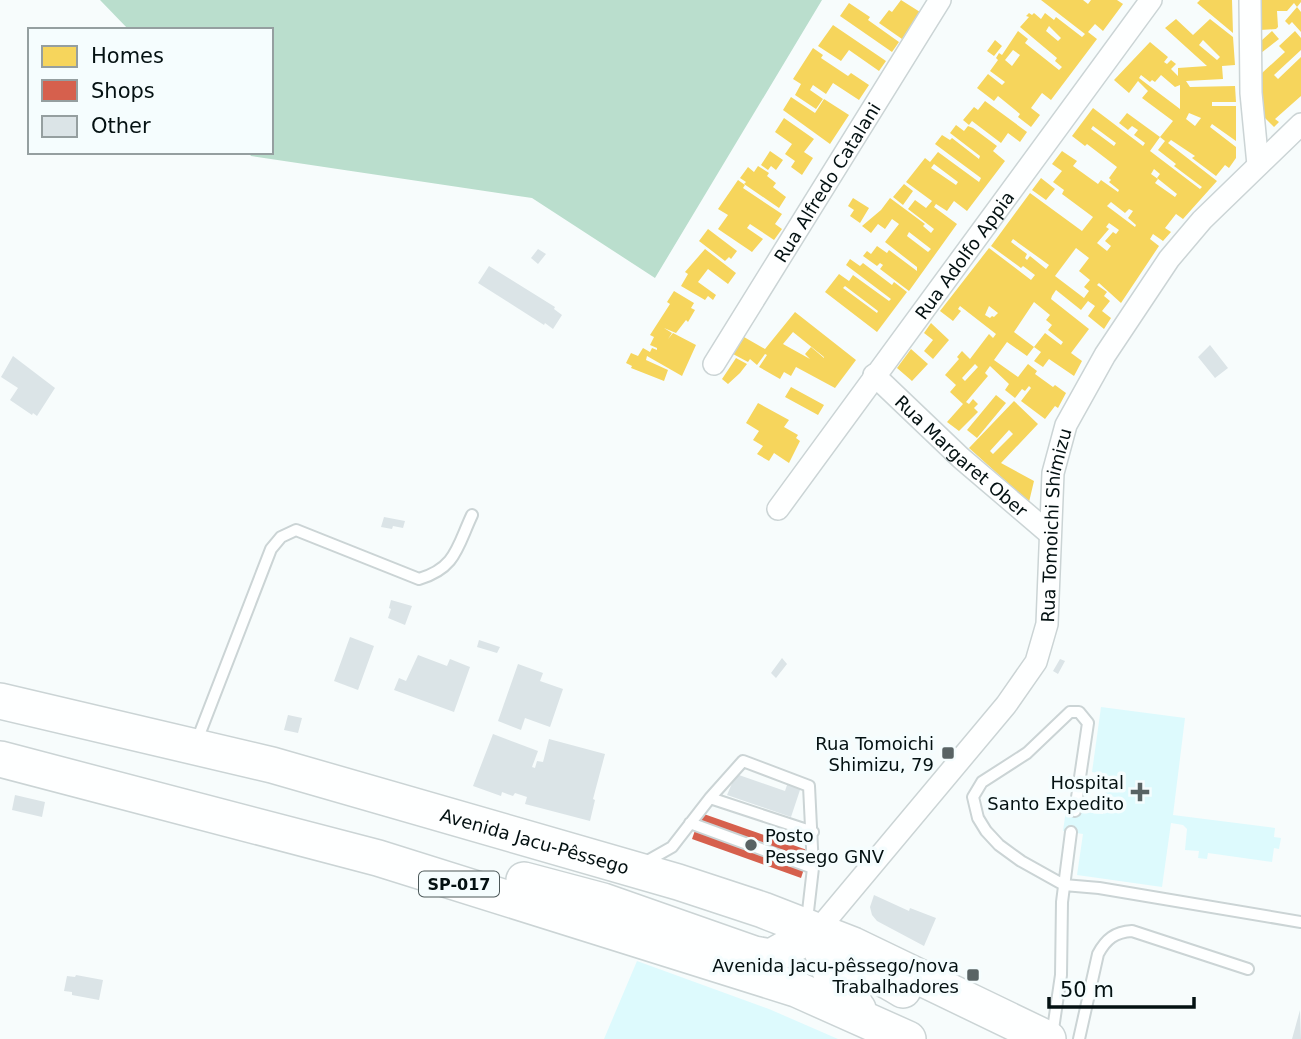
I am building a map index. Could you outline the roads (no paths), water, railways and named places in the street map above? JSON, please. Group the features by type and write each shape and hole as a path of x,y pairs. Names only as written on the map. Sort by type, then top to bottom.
{"highway":[{"name":"Avenida Jacu-Pêssego","path":"0,701 195,745 361,790 633,869 763,910 961,996 1050,1039"},
{"name":"SP-017","path":"0,759 418,871 796,989 860,1012 908,1039"},
{"path":"418,871 464,864 603,901 754,954 771,957 811,929 836,985 860,1012"},
{"path":"536,883 576,883 755,940 767,933 763,910"},
{"path":"860,1012 851,993 854,980 864,973 871,974 1000,1039"}],"street":[{"name":"Rua Alfredo Catalani","path":"713,363 940,0"},
{"name":"Rua Adolfo Appia","path":"778,509 1151,0"},
{"path":"1138,20 1164,0"},
{"path":"1250,0 1251,93 1258,165"},
{"name":"Rua Tomoichi Shimizu","path":"811,929 1006,705 1036,662 1047,624 1053,473 1066,425 1105,355 1169,259 1202,220 1301,124"},
{"name":"Rua Margaret Ober","path":"874,375 961,458 1050,534"}],"lane":[{"path":"195,745 271,550 282,537 296,530 419,579 438,573 451,560 472,515"},
{"path":"1075,811 1088,723 1085,716 1079,712 1070,712 1027,753 982,782 973,797 978,818 999,845 1064,885 1111,890 1301,922"},
{"path":"633,869 672,847 743,761 809,786 813,832 811,929"},
{"path":"710,798 813,832"},
{"path":"690,822 813,869"},
{"path":"1050,1039 1060,975 1064,885 1072,832"},
{"path":"1079,1039 1086,1016 1092,971 1098,954 1102,946 1118,932 1132,931 1248,970"}],"place":[{"name":"Rua Tomoichi Shimizu, 79","path":"948,753"},
{"name":"Hospital Santo Expedito","path":"1140,792"},
{"name":"Posto Pessego GNV","path":"751,845"},
{"name":"Avenida Jacu-pêssego/nova Trabalhadores","path":"973,975"}]}
